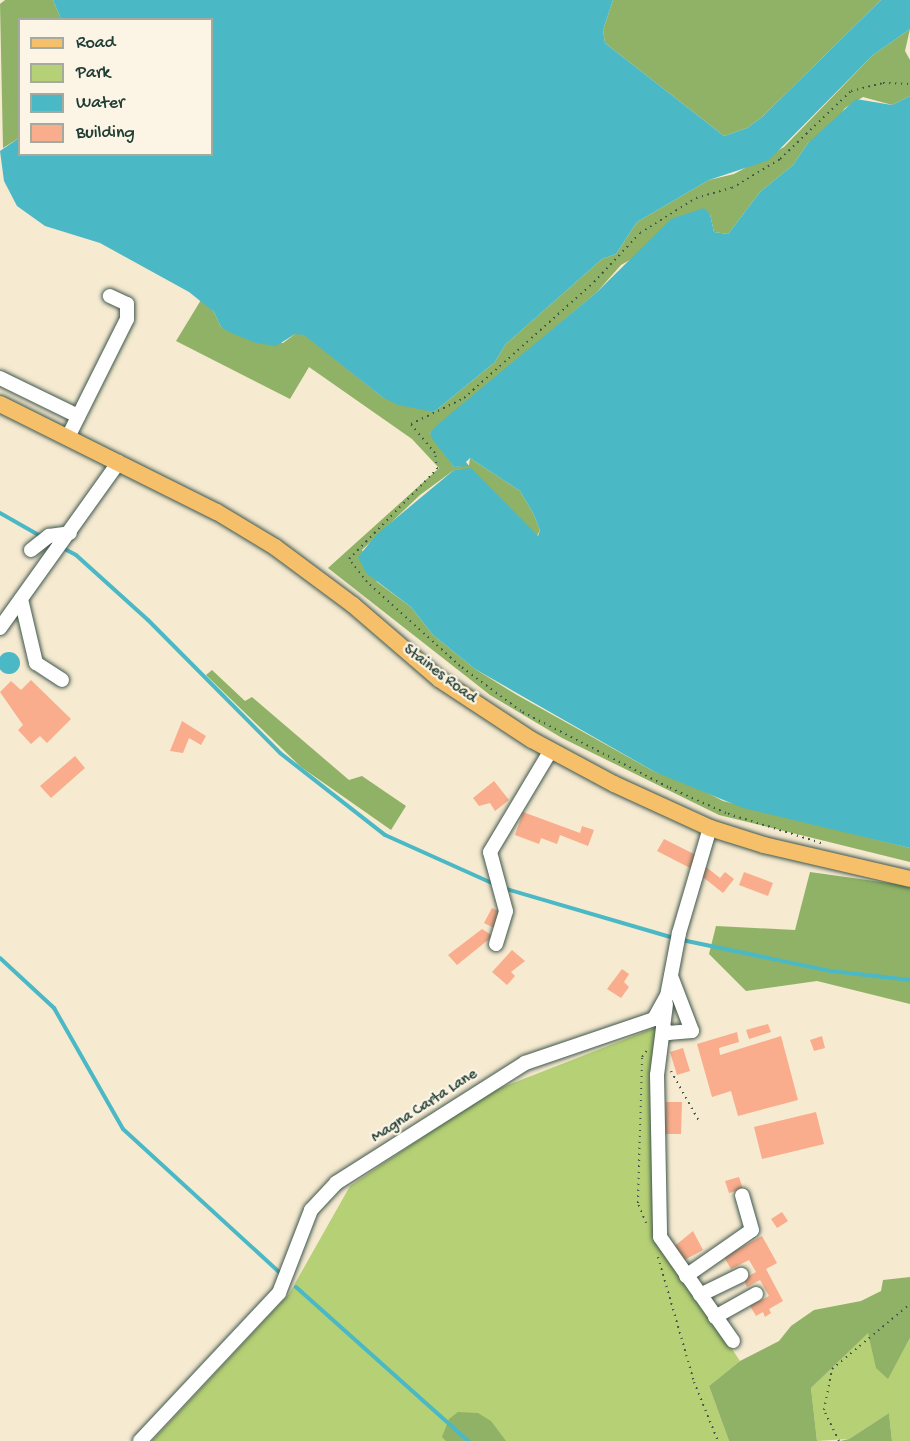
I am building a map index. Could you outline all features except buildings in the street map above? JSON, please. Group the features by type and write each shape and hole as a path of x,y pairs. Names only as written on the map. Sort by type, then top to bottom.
{"main road":[{"name":"Staines Road","path":"0,404 217,512 275,547 353,605 439,679 551,750 710,828 810,858 910,879"}],"street":[{"path":"68,437 127,319 127,304 110,296"},
{"path":"0,378 78,416"},
{"path":"0,628 119,462"},
{"path":"31,550 49,536 70,533"},
{"path":"21,599 36,663 62,680"},
{"path":"496,944 506,911 490,852 551,750"},
{"name":"Magna Carta Lane","path":"140,1441 279,1293 311,1210 336,1183 525,1063 654,1019 667,996 678,939 710,828"},
{"path":"663,1027 668,1033 692,1031 671,976"},
{"path":"667,996 657,1075 657,1209 660,1237 733,1341"},
{"path":"686,1276 752,1230 742,1195"},
{"path":"700,1295 741,1275"},
{"path":"715,1317 756,1294"}],"path":[{"path":"832,846 717,808 521,711 460,666 367,582 349,559 437,469 435,453 411,424 464,398 594,282 640,233 696,198 732,188 780,159 850,91 883,82 910,84"},
{"path":"669,1063 675,1083 699,1121"},
{"path":"839,1441 824,1410 832,1369 910,1304"}],"green space":[{"path":"5,0 53,0 61,18 18,18 18,139 3,148 0,4"},
{"path":"613,0 881,0 762,117 747,128 724,136 605,43 603,30"},
{"path":"910,29 905,51 910,60 910,96 892,105 863,97 845,108 834,124 808,143 793,165 760,192 728,234 714,232 710,214 621,265 597,292 430,433 454,467 469,465 470,458 520,491 540,530 537,536 471,469 454,470 420,495 362,550 377,582 411,607 433,635 475,669 517,695 655,772 682,780 723,801 910,848 910,862 719,815 562,738 490,695 328,568 439,468 412,439 309,367 290,399 176,341 201,300 214,312 221,327 283,343 295,334 304,334 382,397 434,412 495,362 505,345 602,259 616,254 637,222 709,180 734,174 784,147 873,55"},
{"path":"212,670 245,701 252,697 349,780 362,776 406,806 391,830 301,767 206,675"},
{"path":"810,872 910,886 910,1004 817,981 746,991 709,954 716,926 795,930"},
{"path":"659,1026 653,1230 740,1361 709,1386 729,1441 152,1441 289,1294 350,1186 490,1092"},
{"path":"910,1277 910,1338 888,1379 876,1368 868,1333 811,1388 817,1441 729,1441 709,1386 740,1361 779,1341 791,1326 814,1310 861,1301 881,1291 883,1280"},
{"path":"868,1332 888,1378 910,1338 910,1441 892,1441 889,1413 849,1439 817,1441 811,1388"},
{"path":"458,1412 478,1413 491,1421 506,1441 446,1441 442,1437 449,1419"},
{"path":"889,1413 892,1441 840,1441 849,1439"}],"water":[{"path":"53,0 613,0 603,30 605,43 724,136 747,128 762,117 881,0 910,0 910,29 873,55 769,160 709,180 637,222 616,254 602,259 505,345 495,362 434,412 398,405 382,397 304,335 295,334 276,346 256,343 229,332 221,327 214,312 189,292 100,243 45,226 17,206 4,181 0,151 18,139 18,156 213,156 213,18 61,18"},
{"path":"910,96 910,848 743,808 655,772 475,669 433,635 411,607 366,573 358,557 377,534 454,470 471,468 538,536 540,530 520,491 470,458 466,462 469,466 454,467 430,433 597,292 671,219 704,208 710,214 714,232 728,234 760,192 793,165 808,143 856,99 892,105"},
{"path":"9,652 17,655 19,659 17,671 9,674 1,671 -1,659 1,655"}],"waterway":[{"path":"0,513 44,538"},
{"path":"61,547 76,555 148,620 280,753 385,835 496,885"},
{"path":"503,888 674,938"},
{"path":"682,940 831,971 910,980"},
{"path":"0,958 54,1008 123,1129 279,1272"},
{"path":"296,1287 468,1441"}]}
